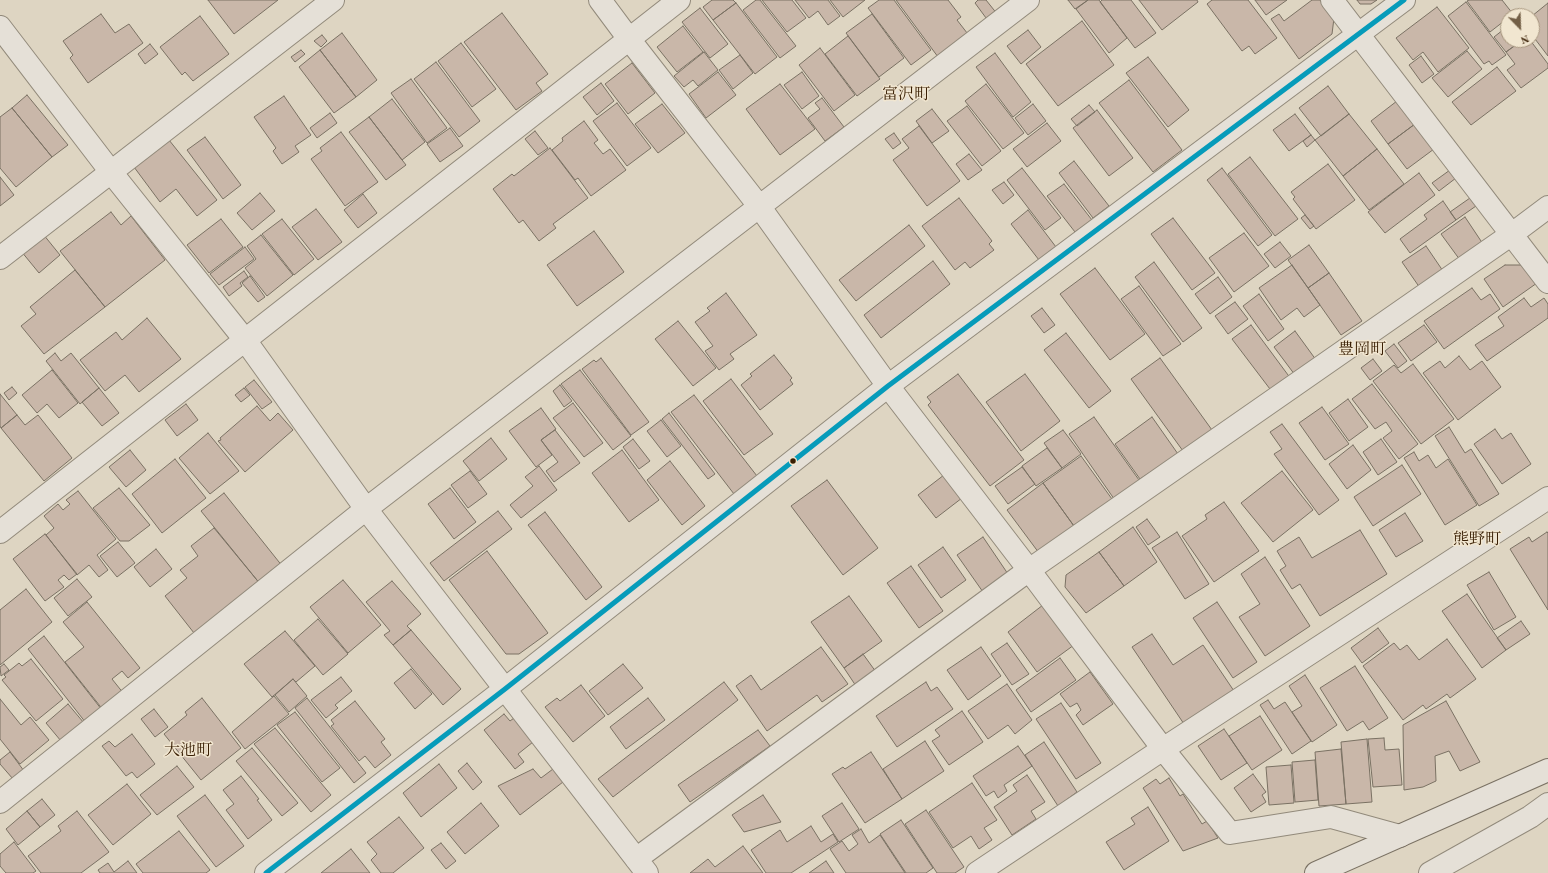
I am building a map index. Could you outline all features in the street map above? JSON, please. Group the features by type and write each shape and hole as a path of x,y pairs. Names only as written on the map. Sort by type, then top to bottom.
{"street":[{"path":"0,258 333,0"},
{"path":"600,0 628,39 759,206 888,386 1029,570 1163,750 1230,833 1331,817 1400,836"},
{"path":"0,532 679,0"},
{"path":"0,802 366,509 1028,0"},
{"path":"1332,0 1548,282"},
{"path":"266,873 505,689 888,386 1404,0"},
{"path":"0,27 111,172 245,340 366,509 641,866 1029,570 1512,234 1548,207"},
{"path":"977,873 1548,498"},
{"path":"1316,873 1548,770"},
{"path":"1430,873 1530,817 1548,804"}],"building":[{"path":"208,0 278,0 234,34"},
{"path":"712,0 733,0 736,3 713,20 703,7"},
{"path":"756,0 760,0 796,46 780,58 743,10"},
{"path":"762,0 792,0 806,18 787,32"},
{"path":"795,0 828,0 840,16 828,25 818,11 809,18"},
{"path":"830,0 865,0 843,17"},
{"path":"879,0 894,0 931,50 911,65 868,8"},
{"path":"896,0 948,0 961,17 957,20 971,38 941,61"},
{"path":"978,0 986,0 998,15 989,22 975,3"},
{"path":"1068,0 1088,0 1075,9"},
{"path":"1088,0 1099,0 1127,38 1109,53 1076,9"},
{"path":"1102,0 1131,0 1156,33 1135,48 1100,2"},
{"path":"1139,0 1197,0 1198,2 1162,30"},
{"path":"1212,0 1248,0 1277,38 1255,54 1249,46 1242,51 1207,4"},
{"path":"1255,0 1287,0 1266,15"},
{"path":"1312,0 1320,0 1334,18 1332,34 1299,59 1271,19 1279,14 1284,21"},
{"path":"1357,0 1377,0 1371,4 1360,4"},
{"path":"1502,0 1508,8 1500,8 1500,24 1490,32 1467,1"},
{"path":"1466,2 1506,55 1492,65 1489,61 1484,64 1448,16"},
{"path":"736,3 777,57 755,74 713,20"},
{"path":"1548,3 1548,56 1540,46 1540,10"},
{"path":"1437,7 1469,48 1438,72 1423,52 1413,60 1396,38"},
{"path":"700,8 728,44 710,58 682,22"},
{"path":"502,13 548,74 536,83 542,91 516,110 464,42"},
{"path":"101,14 115,33 129,24 143,43 88,83 70,58 73,55 63,41"},
{"path":"872,14 904,58 879,77 846,33"},
{"path":"200,16 229,54 193,81 185,72 182,75 160,47"},
{"path":"1082,21 1114,65 1058,106 1026,64"},
{"path":"683,26 703,52 677,72 657,47"},
{"path":"1028,30 1041,47 1021,64 1007,46"},
{"path":"1500,32 1500,44 1494,37"},
{"path":"342,33 377,80 356,97 320,50"},
{"path":"322,35 327,41 321,47 314,41"},
{"path":"848,36 880,79 857,96 825,54"},
{"path":"461,43 496,89 472,107 438,61"},
{"path":"150,44 158,54 145,64 138,54"},
{"path":"820,48 855,95 834,111 799,65"},
{"path":"1503,48 1511,48 1506,52"},
{"path":"1512,48 1536,48 1548,64 1548,68 1521,88 1507,70 1515,64 1506,52"},
{"path":"301,50 305,54 295,62 291,57"},
{"path":"320,50 356,97 334,113 299,67"},
{"path":"1467,51 1482,69 1448,97 1432,78"},
{"path":"704,52 718,70 698,86 693,80 684,87 674,76"},
{"path":"995,53 1031,102 1013,117 976,67"},
{"path":"740,55 753,73 733,89 719,70"},
{"path":"1421,56 1434,74 1422,83 1409,65"},
{"path":"1148,57 1189,110 1168,127 1126,73"},
{"path":"436,62 480,121 459,137 414,79"},
{"path":"632,63 655,93 628,114 605,84"},
{"path":"1497,67 1516,91 1471,125 1452,102"},
{"path":"718,72 736,95 706,118 689,94"},
{"path":"802,72 819,96 802,109 784,85"},
{"path":"411,79 447,128 427,143 391,93"},
{"path":"1129,80 1182,150 1153,172 1099,103"},
{"path":"601,83 614,101 597,115 583,97"},
{"path":"780,84 815,129 780,155 746,109"},
{"path":"986,84 1024,133 1003,149 965,101"},
{"path":"1328,86 1349,114 1321,136 1299,108"},
{"path":"27,95 68,145 52,157 12,108"},
{"path":"284,96 311,135 295,146 299,152 282,164 273,151 276,148 254,117"},
{"path":"822,98 844,127 825,141 808,118 820,109 815,103"},
{"path":"392,99 425,142 402,160 369,117"},
{"path":"1397,101 1415,124 1388,144 1371,121"},
{"path":"617,103 651,148 627,166 593,121"},
{"path":"662,104 685,133 658,153 635,124"},
{"path":"1033,104 1046,121 1028,135 1015,118"},
{"path":"1089,105 1095,112 1077,126 1071,119"},
{"path":"967,106 1001,151 982,166 947,121"},
{"path":"12,108 52,157 16,187 0,168 0,117"},
{"path":"932,109 949,131 932,143 916,121"},
{"path":"1097,110 1133,158 1109,176 1073,128"},
{"path":"330,113 337,123 317,138 310,128"},
{"path":"1295,114 1311,135 1289,151 1273,130"},
{"path":"1349,114 1377,149 1343,176 1315,140"},
{"path":"369,117 406,165 386,180 349,132"},
{"path":"584,121 598,140 594,143 603,154 610,149 626,170 591,196 578,178 575,180 552,150 563,141 562,138"},
{"path":"1047,123 1061,141 1027,167 1013,149"},
{"path":"1415,124 1434,149 1407,169 1388,144"},
{"path":"919,126 960,181 927,206 893,160 909,148 902,139"},
{"path":"450,128 463,146 440,162 427,144"},
{"path":"535,131 548,148 538,155 525,139"},
{"path":"341,132 378,182 345,206 311,159 322,151 320,148"},
{"path":"894,133 901,143 893,149 885,139"},
{"path":"1311,135 1315,140 1307,147 1303,141"},
{"path":"205,137 241,185 223,199 187,150"},
{"path":"169,140 217,200 197,216 176,189 160,202 134,167"},
{"path":"550,148 588,198 553,224 556,228 539,241 523,220 519,223 493,189 512,174 514,176"},
{"path":"1377,149 1404,184 1369,210 1343,176"},
{"path":"969,154 982,170 968,180 956,164"},
{"path":"1250,157 1298,219 1275,236 1228,174"},
{"path":"1074,161 1109,206 1093,218 1059,173"},
{"path":"1328,164 1355,200 1316,229 1293,199 1295,197 1291,192"},
{"path":"1022,168 1061,218 1045,230 1007,180"},
{"path":"1222,168 1272,235 1258,246 1207,180"},
{"path":"1450,170 1456,178 1439,191 1432,183"},
{"path":"1419,173 1435,195 1385,233 1368,212"},
{"path":"0,177 14,195 0,206"},
{"path":"1004,182 1014,195 1003,204 992,190"},
{"path":"1064,184 1092,220 1075,232 1047,196"},
{"path":"260,193 275,211 252,230 237,213"},
{"path":"363,194 377,213 358,228 344,210"},
{"path":"959,198 992,241 989,244 994,250 970,268 965,262 955,270 922,226"},
{"path":"1470,198 1476,206 1456,220 1450,212"},
{"path":"1443,201 1456,220 1410,253 1400,239 1427,219 1424,215"},
{"path":"316,209 342,242 318,260 292,227"},
{"path":"1028,210 1056,247 1039,260 1011,224"},
{"path":"111,212 121,225 131,216 165,260 105,307 60,251"},
{"path":"1305,215 1314,226 1310,229 1301,218"},
{"path":"1465,217 1483,244 1460,260 1441,234"},
{"path":"1173,218 1215,273 1192,290 1151,234"},
{"path":"221,219 243,247 209,273 187,245"},
{"path":"282,219 314,259 294,275 262,234"},
{"path":"909,225 925,246 856,301 839,280"},
{"path":"594,231 624,272 577,306 547,265"},
{"path":"1244,233 1269,266 1234,292 1209,258"},
{"path":"43,234 60,255 39,273 21,251"},
{"path":"261,235 293,275 267,296 245,268 256,259 247,246"},
{"path":"1280,242 1291,256 1275,268 1264,254"},
{"path":"1309,245 1329,273 1308,288 1288,260"},
{"path":"1426,246 1443,271 1420,288 1402,262"},
{"path":"245,247 254,259 219,285 210,274"},
{"path":"933,261 950,284 881,338 864,315"},
{"path":"1154,262 1202,328 1183,342 1135,277"},
{"path":"1292,265 1320,305 1304,317 1297,308 1281,320 1259,288"},
{"path":"1505,265 1522,265 1537,283 1503,307 1484,279"},
{"path":"1095,268 1145,334 1110,360 1060,294"},
{"path":"75,270 105,307 44,354 21,326 36,314 30,307"},
{"path":"244,271 248,277 240,283 242,286 229,296 223,287"},
{"path":"1329,273 1362,321 1341,335 1308,288"},
{"path":"250,276 265,297 258,302 242,283"},
{"path":"1218,277 1232,297 1210,314 1195,294"},
{"path":"1139,286 1181,344 1163,356 1121,299"},
{"path":"1472,288 1481,300 1490,294 1500,309 1444,349 1424,321"},
{"path":"726,293 757,335 730,354 734,359 719,370 705,351 713,346 695,322 710,311 707,308"},
{"path":"1259,294 1284,329 1268,341 1243,306"},
{"path":"1524,298 1531,307 1544,298 1548,304 1548,318 1487,361 1475,345 1504,326 1498,317"},
{"path":"1235,302 1248,319 1228,334 1215,316"},
{"path":"1042,308 1055,325 1044,333 1031,316"},
{"path":"147,318 181,359 139,392 125,375 105,391 80,360 116,332 122,340"},
{"path":"678,321 716,368 693,386 655,339"},
{"path":"1251,325 1291,379 1273,393 1232,339"},
{"path":"1424,325 1437,342 1411,361 1398,343"},
{"path":"1295,331 1319,364 1298,379 1274,347"},
{"path":"1066,333 1111,391 1089,408 1044,350"},
{"path":"1394,344 1407,361 1398,368 1385,351"},
{"path":"55,353 61,361 71,353 99,388 80,404 46,361"},
{"path":"774,355 792,378 790,380 793,384 760,410 741,385 752,376 750,374"},
{"path":"1459,356 1470,370 1482,361 1501,387 1458,420 1423,373 1440,361 1445,368"},
{"path":"601,358 649,422 631,435 582,369 594,360 596,362"},
{"path":"1160,358 1212,430 1183,451 1131,379"},
{"path":"1373,359 1382,371 1370,380 1361,368"},
{"path":"1413,364 1454,419 1421,444 1373,381 1394,365 1401,373"},
{"path":"52,370 78,403 59,418 47,404 37,413 22,395"},
{"path":"580,370 631,436 613,450 561,384"},
{"path":"958,374 1024,460 990,486 928,405 931,402 927,397"},
{"path":"1025,374 1060,421 1021,451 986,402"},
{"path":"731,379 773,434 744,455 703,401"},
{"path":"254,380 272,402 262,409 245,387"},
{"path":"1372,384 1418,444 1399,459 1383,438 1392,431 1386,422 1375,429 1352,399"},
{"path":"560,385 572,401 564,407 553,391"},
{"path":"12,387 17,393 9,400 4,393"},
{"path":"99,388 119,413 102,426 82,402"},
{"path":"244,388 250,395 241,402 235,395"},
{"path":"0,394 17,415 1,428 0,426"},
{"path":"694,395 757,476 734,494 671,412"},
{"path":"1348,399 1368,427 1349,441 1329,413"},
{"path":"573,403 603,443 584,457 553,418"},
{"path":"186,404 198,420 177,436 165,420"},
{"path":"257,406 270,421 278,413 293,430 245,472 218,441 221,440 220,438"},
{"path":"1322,407 1349,444 1325,460 1299,423"},
{"path":"541,408 556,429 541,440 552,455 536,467 509,431"},
{"path":"669,413 715,474 708,479 662,419"},
{"path":"17,415 25,425 38,415 72,458 44,481 1,428"},
{"path":"1094,417 1144,487 1119,506 1069,434"},
{"path":"1152,417 1178,454 1140,479 1115,444"},
{"path":"661,420 681,446 667,457 647,431"},
{"path":"1282,424 1339,500 1319,515 1274,454 1282,449 1270,432"},
{"path":"1449,427 1465,453 1471,449 1499,494 1479,506 1435,436"},
{"path":"1495,429 1502,439 1511,433 1531,464 1502,484 1474,444"},
{"path":"555,430 580,463 554,482 546,471 558,462 541,440"},
{"path":"1063,430 1081,454 1062,468 1044,443"},
{"path":"208,433 239,471 210,494 179,458"},
{"path":"491,438 507,459 479,481 463,461"},
{"path":"633,439 650,461 639,469 623,447"},
{"path":"1381,439 1397,462 1378,475 1363,452"},
{"path":"1353,445 1371,470 1347,489 1329,464"},
{"path":"1047,448 1062,468 1036,486 1022,466"},
{"path":"130,450 146,470 126,487 109,467"},
{"path":"622,450 659,500 629,522 592,473"},
{"path":"1414,452 1419,461 1428,455 1436,468 1448,459 1477,505 1445,525 1404,458"},
{"path":"1081,456 1117,506 1079,533 1043,483"},
{"path":"175,459 206,498 162,533 132,494"},
{"path":"670,461 705,506 682,525 647,480"},
{"path":"1402,465 1421,494 1373,526 1354,497"},
{"path":"539,466 557,490 521,518 510,505 533,486 525,477"},
{"path":"1022,467 1035,484 1008,504 995,486"},
{"path":"470,471 487,494 468,508 451,485"},
{"path":"1282,471 1313,510 1273,542 1241,503"},
{"path":"944,475 962,498 936,518 918,495"},
{"path":"827,480 878,548 843,575 791,506"},
{"path":"1043,483 1079,533 1039,553 1007,510"},
{"path":"119,488 150,525 129,541 120,541 93,508"},
{"path":"450,488 476,522 454,539 428,504"},
{"path":"78,491 116,539 97,555 108,570 99,577 89,565 77,575 46,535 54,528 44,516 58,504 63,510 70,504 66,500"},
{"path":"224,493 283,567 261,585 201,511"},
{"path":"1224,502 1259,551 1214,582 1182,536 1207,519 1205,515"},
{"path":"498,511 512,529 444,581 430,563"},
{"path":"545,512 602,587 586,600 528,525"},
{"path":"1405,513 1423,541 1396,557 1379,530"},
{"path":"1147,519 1160,537 1148,545 1136,527"},
{"path":"1133,527 1157,562 1124,586 1099,552"},
{"path":"214,528 261,585 194,633 165,596 187,578 180,570 198,556 191,546"},
{"path":"1360,530 1387,574 1320,616 1300,584 1292,589 1280,570 1286,566 1277,551 1299,537 1312,558"},
{"path":"1177,532 1209,584 1185,599 1152,548"},
{"path":"1547,532 1548,610 1510,549 1529,537 1532,542"},
{"path":"45,534 77,574 69,580 64,575 58,580 64,587 45,601 13,559"},
{"path":"983,537 1008,574 983,592 957,555"},
{"path":"118,542 135,563 117,577 100,556"},
{"path":"943,547 966,580 941,598 918,565"},
{"path":"156,549 172,569 150,587 134,567"},
{"path":"487,551 548,633 519,654 506,654 449,580"},
{"path":"1099,552 1124,586 1086,613 1065,587 1066,575"},
{"path":"1265,557 1310,626 1265,656 1239,617 1260,604 1241,574"},
{"path":"911,566 943,611 919,628 887,583"},
{"path":"1489,572 1516,617 1494,630 1467,585"},
{"path":"77,579 92,597 68,616 54,598"},
{"path":"343,580 381,625 348,653 310,607"},
{"path":"392,581 421,614 407,626 411,630 393,645 384,635 390,631 366,602"},
{"path":"26,589 52,622 0,665 0,610"},
{"path":"1467,594 1506,650 1482,668 1442,611"},
{"path":"849,596 882,641 844,668 811,622"},
{"path":"87,602 140,668 128,678 122,671 112,679 124,694 104,711 65,662 84,647 63,622"},
{"path":"1217,602 1257,662 1233,678 1193,618"},
{"path":"1043,605 1074,645 1037,672 1008,632"},
{"path":"318,619 348,654 323,675 294,640"},
{"path":"1521,621 1530,634 1506,650 1497,638"},
{"path":"1378,628 1389,643 1362,663 1351,648"},
{"path":"411,630 461,689 443,705 393,645"},
{"path":"285,631 315,666 296,682 293,679 272,697 244,664"},
{"path":"1152,634 1173,665 1203,645 1234,691 1184,724 1132,647"},
{"path":"44,636 102,710 86,723 28,649"},
{"path":"1447,639 1476,679 1450,698 1447,694 1426,709 1423,705 1403,720 1363,666 1394,643 1400,650 1407,645 1419,660"},
{"path":"1007,643 1029,674 1012,685 991,654"},
{"path":"821,647 848,684 822,702 817,695 767,731 736,686 751,675 761,690"},
{"path":"981,647 1001,676 968,700 947,670"},
{"path":"863,654 876,672 856,686 844,668"},
{"path":"1060,658 1076,680 1031,712 1016,690"},
{"path":"31,659 63,699 36,721 2,680 6,677 4,675 19,663 22,666"},
{"path":"4,664 9,670 1,676 0,667"},
{"path":"623,664 643,688 608,715 589,691"},
{"path":"1355,666 1388,718 1369,730 1363,721 1347,731 1320,688"},
{"path":"411,669 432,694 415,709 394,683"},
{"path":"1090,672 1113,704 1083,725 1076,715 1081,710 1077,703 1070,707 1060,694"},
{"path":"1305,675 1337,725 1312,742 1292,712 1302,706 1289,686"},
{"path":"341,677 352,691 335,705 338,708 326,718 311,700"},
{"path":"293,679 307,696 289,712 275,695"},
{"path":"724,682 738,700 613,797 598,779"},
{"path":"926,682 931,691 937,687 953,709 897,747 876,716"},
{"path":"1007,684 1032,720 1015,734 1008,725 988,739 968,711"},
{"path":"581,685 605,716 573,742 545,707 557,698 560,701"},
{"path":"274,696 289,714 245,749 232,732"},
{"path":"202,698 241,748 201,780 164,734 187,715 185,712"},
{"path":"307,698 366,773 354,783 295,708"},
{"path":"648,698 665,720 626,749 610,727"},
{"path":"0,699 21,725 30,717 49,740 20,764 0,739"},
{"path":"1268,700 1274,709 1285,702 1311,741 1292,754 1260,705"},
{"path":"355,701 385,739 381,742 391,755 375,768 365,756 359,761 331,726 334,724 331,720"},
{"path":"1446,701 1480,762 1460,771 1449,751 1435,756 1436,781 1423,787 1404,790 1403,725"},
{"path":"1061,703 1101,763 1076,779 1036,719"},
{"path":"68,704 84,723 61,741 46,723"},
{"path":"154,709 168,727 155,737 141,719"},
{"path":"962,711 983,742 949,765 932,741 940,736 935,730"},
{"path":"295,712 340,768 322,782 277,725"},
{"path":"504,714 510,721 514,718 533,742 518,754 524,762 515,769 484,730"},
{"path":"1260,716 1282,750 1252,770 1229,736"},
{"path":"275,728 331,795 311,812 254,744"},
{"path":"1224,729 1247,763 1221,780 1198,746"},
{"path":"758,730 770,746 690,802 678,785"},
{"path":"132,734 155,764 137,778 132,772 126,776 102,746 109,741 115,747"},
{"path":"1384,738 1385,750 1399,749 1402,785 1373,787 1368,739"},
{"path":"1367,739 1372,802 1346,804 1341,742"},
{"path":"925,741 944,771 902,799 883,769"},
{"path":"1044,742 1077,792 1058,806 1025,755"},
{"path":"1018,746 1032,766 1004,785 1007,791 998,798 994,791 986,796 973,776"},
{"path":"252,748 298,803 282,816 236,761"},
{"path":"1341,749 1346,804 1319,806 1315,752"},
{"path":"10,752 24,771 13,779 0,764 0,760"},
{"path":"871,752 902,799 865,823 832,774 843,767 845,769"},
{"path":"1315,760 1318,800 1295,802 1292,762"},
{"path":"467,763 482,782 473,790 458,771"},
{"path":"439,764 457,788 421,817 403,793"},
{"path":"1291,765 1294,803 1269,805 1266,767"},
{"path":"177,766 194,787 157,815 140,795"},
{"path":"533,769 541,778 553,769 563,782 520,815 498,786"},
{"path":"1253,774 1266,792 1262,795 1266,802 1251,812 1234,788"},
{"path":"1027,775 1045,802 1031,811 1036,819 1012,835 994,807 1017,791 1013,785"},
{"path":"241,776 259,799 257,800 272,820 248,839 226,810 234,804 223,790"},
{"path":"1169,778 1180,796 1183,794 1202,824 1207,821 1218,838 1183,851 1143,788 1156,779 1160,784"},
{"path":"972,783 997,820 984,828 992,840 979,849 971,836 953,848 929,812"},
{"path":"127,784 151,814 113,845 88,815"},
{"path":"205,795 244,846 216,867 177,816"},
{"path":"763,795 781,822 744,832 732,815"},
{"path":"42,799 55,815 40,827 27,811"},
{"path":"481,803 499,826 465,854 447,832"},
{"path":"842,803 859,829 839,842 822,816"},
{"path":"1148,807 1169,841 1124,870 1106,842 1135,824 1131,818"},
{"path":"926,810 964,867 955,873 937,873 905,824"},
{"path":"27,811 40,827 18,845 6,829"},
{"path":"77,811 109,852 81,873 41,873 28,856 61,831 58,826"},
{"path":"399,817 424,848 393,873 381,873 371,860 377,854 367,842"},
{"path":"901,820 933,868 926,873 906,873 880,834"},
{"path":"811,826 821,842 833,834 838,842 791,873 766,873 751,850 780,830 787,842"},
{"path":"861,829 869,843 880,835 905,873 846,873 830,849 842,841 849,851 858,844 852,835"},
{"path":"179,831 210,870 206,873 143,873 136,864"},
{"path":"14,842 36,871 33,873 6,873 0,866 0,854"},
{"path":"441,843 456,861 446,869 431,850"},
{"path":"743,846 763,873 690,873 708,859 715,867"},
{"path":"351,849 370,873 321,873"},
{"path":"128,861 137,873 100,873 98,870 108,863 114,872"},
{"path":"826,861 834,873 809,873"}],"transit line":[{"path":"266,873 505,689 888,386 1404,0"}],"district":[{"name":"富沢町","path":"906,95"},
{"name":"豊岡町","path":"1362,350"},
{"name":"熊野町","path":"1477,540"},
{"name":"大池町","path":"188,751"}]}
